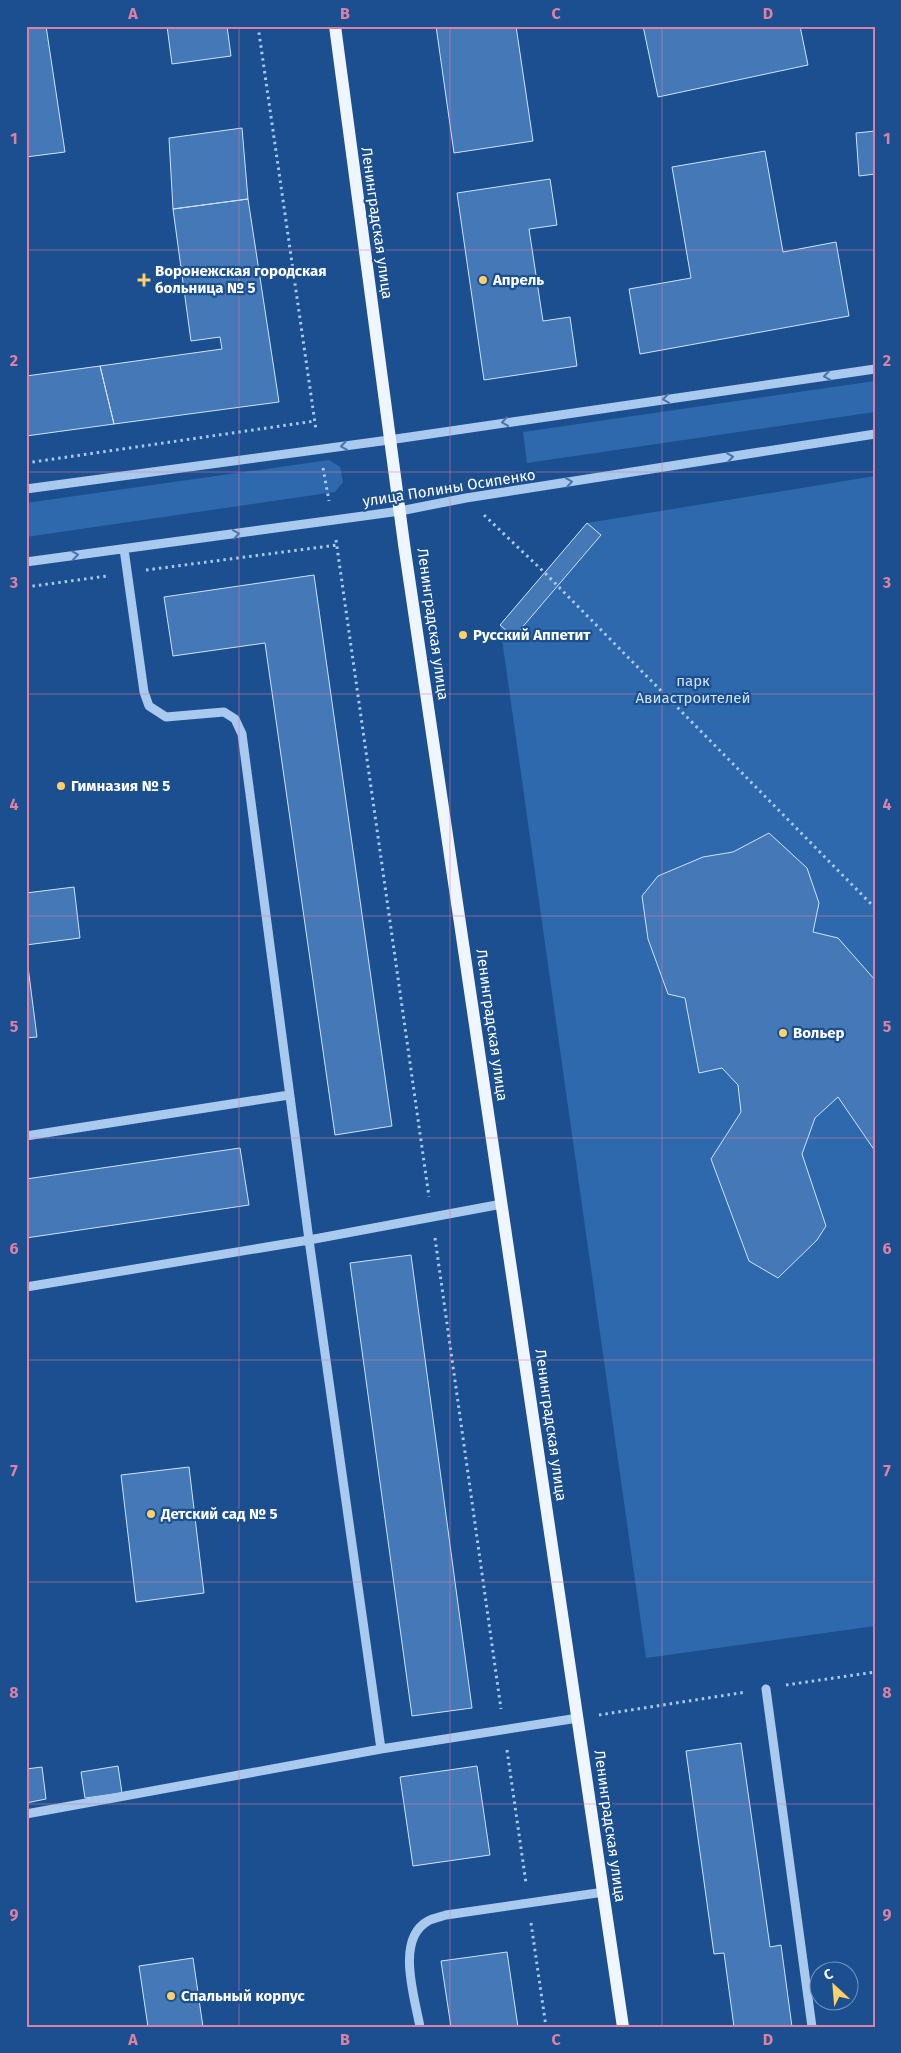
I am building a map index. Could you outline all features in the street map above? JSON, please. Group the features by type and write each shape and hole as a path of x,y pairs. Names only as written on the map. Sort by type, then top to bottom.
{"main road":[{"name":"Ленинградская улица","path":"335,26 400,511 623,2027"}],"street":[{"path":"26,489 390,440 875,368"},
{"name":"улица Полины Осипенко","path":"26,562 400,511 466,498 875,434"},
{"path":"124,549 144,692 149,706 166,717 224,712 235,719 242,734 309,1240 382,1749"},
{"path":"26,1136 290,1095"},
{"path":"26,1287 309,1240 502,1204"},
{"path":"766,1688 812,2027"},
{"path":"26,1814 382,1749 578,1718"},
{"path":"420,2027 408,1955 413,1936 426,1922 446,1915 604,1892"}],"path":[{"path":"258,26 319,449 337,545 546,2027"},
{"path":"26,463 315,421"},
{"path":"466,498 545,572 875,908"},
{"path":"26,587 337,545"},
{"path":"578,1718 875,1672"}],"green space":[{"path":"875,381 875,412 527,463 523,432"},
{"path":"329,460 340,467 343,482 335,492 26,537 26,503"},
{"name":"парк Авиастроителей","path":"875,476 875,1626 646,1658 500,625 587,523"}],"building":[{"path":"26,26 46,26 65,152 26,157"},
{"path":"167,26 227,26 231,56 172,64"},
{"path":"436,26 516,26 533,141 454,153"},
{"path":"643,26 800,26 808,65 658,97"},
{"path":"242,128 248,199 173,209 169,138"},
{"path":"875,131 875,174 859,176 856,133"},
{"path":"765,151 783,252 836,242 849,316 640,354 629,289 691,278 672,167"},
{"path":"550,179 557,225 529,229 543,321 570,317 577,366 484,380 457,193"},
{"path":"248,199 279,402 114,424 100,366 222,349 220,337 191,341 173,209"},
{"path":"100,366 114,424 26,436 26,376"},
{"path":"587,523 601,535 514,637 500,625"},
{"path":"314,575 392,1126 335,1135 265,643 173,656 164,597"},
{"name":"Вольер","path":"769,833 807,868 819,903 813,932 838,938 875,980 875,1151 838,1097 815,1118 802,1154 826,1226 817,1240 778,1278 749,1261 711,1159 741,1112 738,1085 722,1068 699,1073 685,998 668,994 648,939 642,896 658,876 703,857 733,852"},
{"path":"74,887 80,938 26,945 26,893"},
{"path":"26,951 37,1037 26,1038"},
{"path":"240,1148 249,1205 26,1238 26,1179"},
{"path":"411,1255 472,1708 412,1716 350,1263"},
{"path":"189,1467 204,1593 136,1602 121,1475"},
{"path":"741,1743 770,1947 781,1945 792,2027 734,2027 724,1953 714,1954 686,1751"},
{"path":"118,1766 122,1793 85,1798 81,1772"},
{"path":"477,1766 490,1855 413,1866 400,1777"},
{"path":"42,1767 46,1799 26,1803 26,1769"},
{"path":"507,1952 518,2027 451,2027 441,1961"},
{"name":"Спальный корпус","path":"193,1958 203,2027 148,2027 139,1966"}],"place":[{"name":"Воронежская городская больница № 5","path":"144,280"},
{"name":"Апрель","path":"483,280"},
{"name":"Русский Аппетит","path":"463,635"},
{"name":"Гимназия № 5","path":"61,786"},
{"name":"Вольер","path":"783,1033"},
{"name":"Детский сад № 5","path":"151,1514"},
{"name":"Спальный корпус","path":"171,1996"}]}
